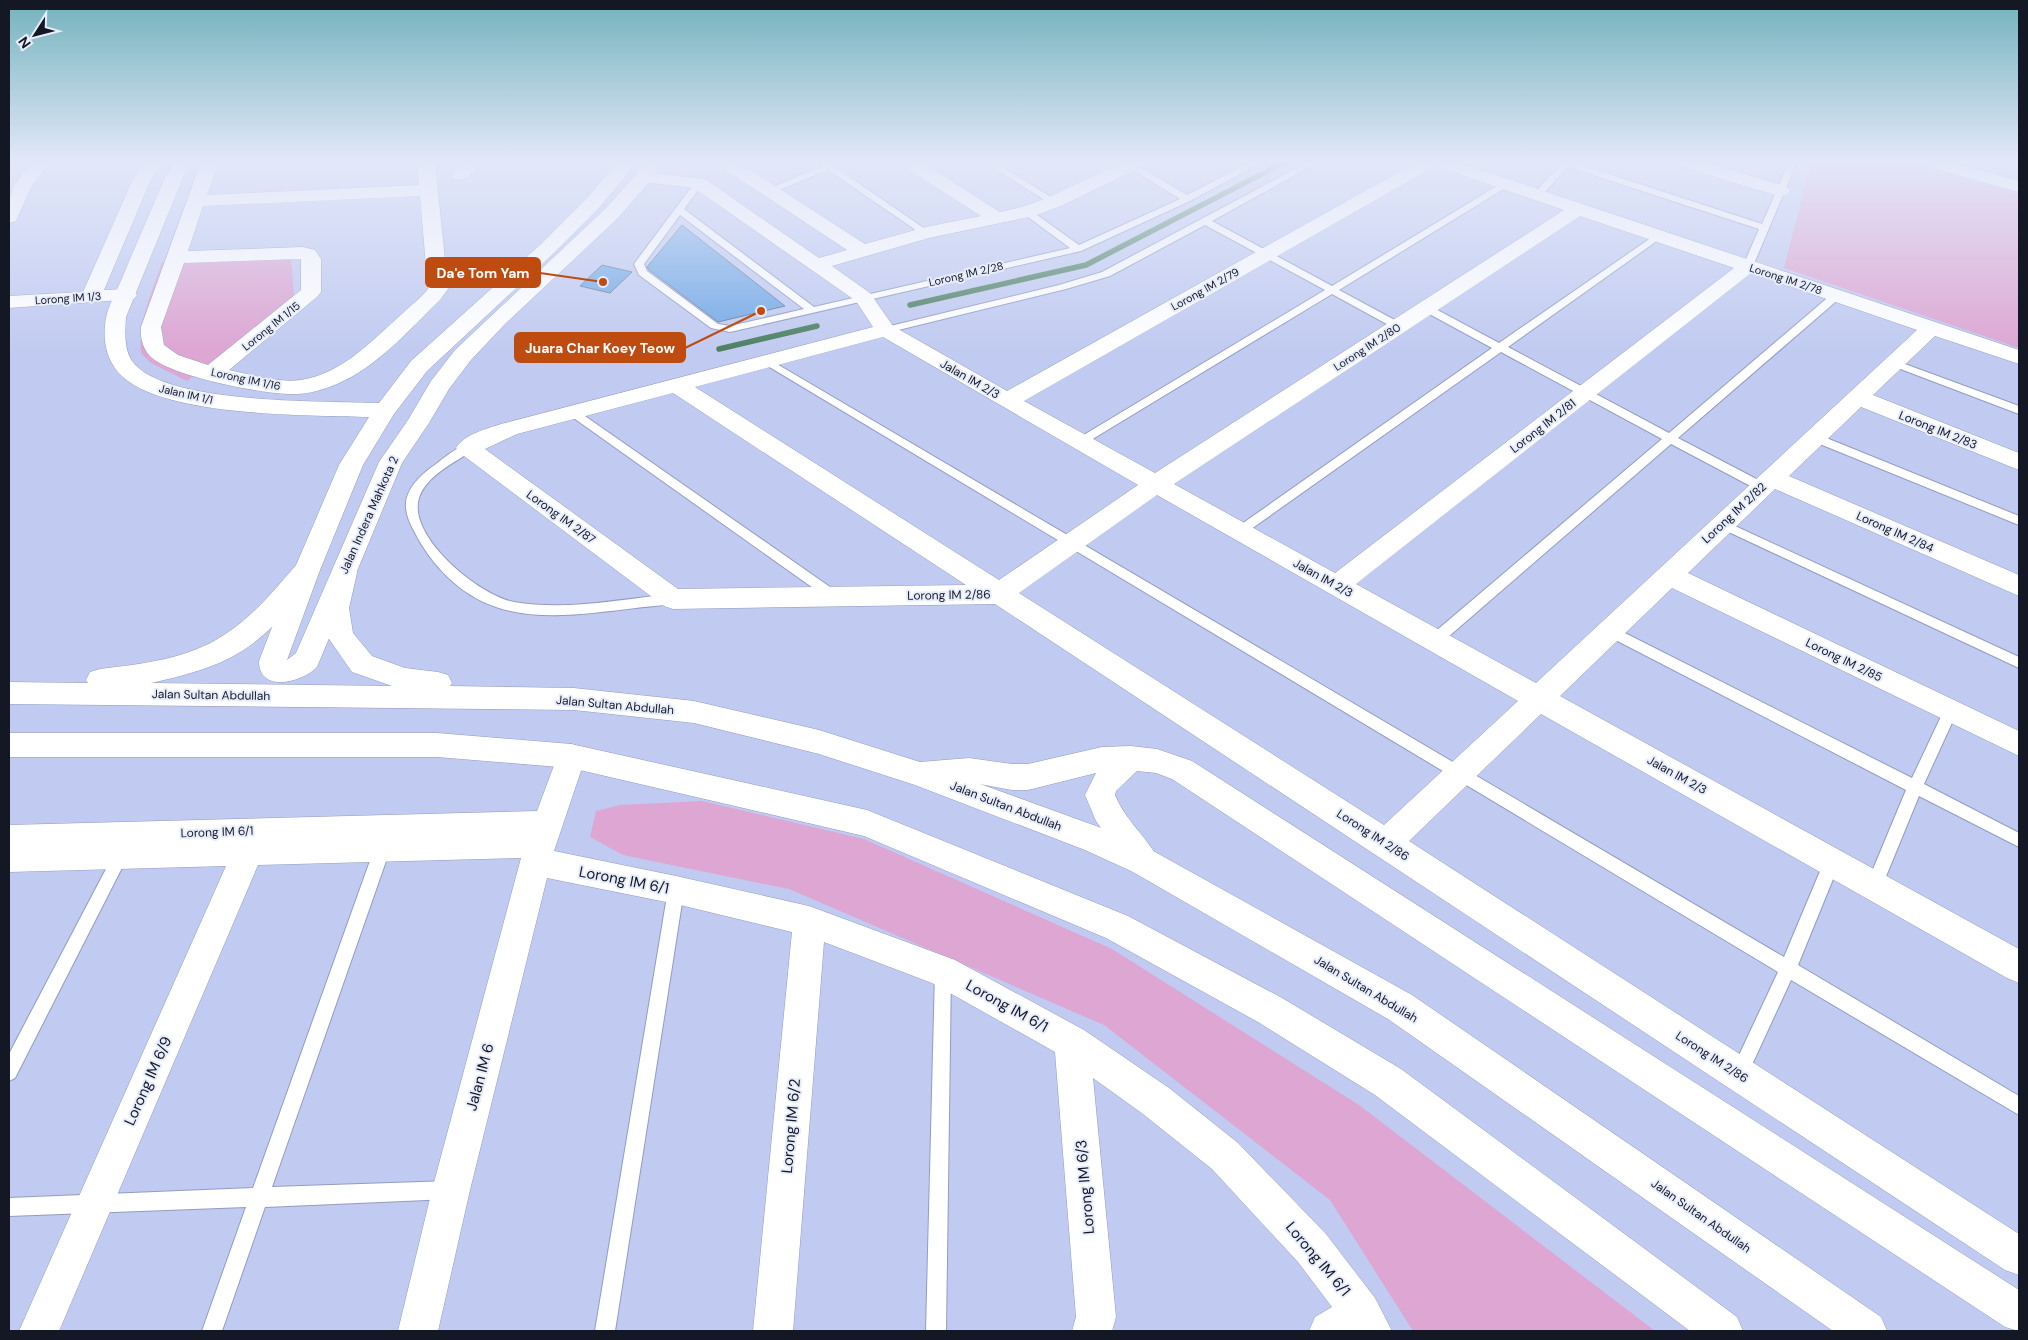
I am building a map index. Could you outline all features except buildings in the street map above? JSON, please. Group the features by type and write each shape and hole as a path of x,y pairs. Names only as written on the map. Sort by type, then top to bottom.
{"street":[{"path":"91,297 122,225"},
{"name":"Jalan IM 1/1","path":"155,225 127,295 116,317 113,335 116,353 131,373 155,387 194,398 239,404 385,410"},
{"name":"Lorong IM 1/16","path":"188,225 151,327 150,337 154,348 162,356 175,362 279,386 296,387 329,379 357,364 433,296 438,289 431,225"},
{"path":"9,689 49,687 127,677 169,668 202,657 232,643 265,617 307,570 351,465 385,410 419,366 571,225"},
{"name":"Jalan Indera Mahkota 2","path":"307,570 277,651 273,667 278,672 291,671 300,667 307,660 391,462 418,423 439,386 463,355 601,225"},
{"name":"Jalan IM 2/3","path":"766,225 863,297 886,330 1007,401 2019,967"},
{"path":"823,225 862,251"},
{"path":"818,264 963,225"},
{"name":"Lorong IM 2/79","path":"1007,401 1319,225"},
{"name":"Lorong IM 2/80","path":"998,594 1156,484 1554,225"},
{"name":"Lorong IM 2/78","path":"1624,225 2019,357"},
{"name":"Lorong IM 1/15","path":"176,257 303,253 308,254 311,258 311,292 213,372"},
{"name":"Lorong IM 2/81","path":"1337,585 1748,266"},
{"name":"Lorong IM 1/3","path":"9,302 127,295"},
{"name":"Lorong IM 2/82","path":"1386,843 1609,630 1931,328"},
{"path":"477,442 572,411 886,330"},
{"path":"676,385 998,594"},
{"name":"Lorong IM 2/83","path":"1857,397 2019,462"},
{"name":"Lorong IM 2/87","path":"477,442 673,599"},
{"name":"Lorong IM 2/84","path":"1767,482 2019,586"},
{"path":"344,573 336,608 340,636 362,664 404,679 574,699"},
{"name":"Lorong IM 2/85","path":"1668,575 2019,744"},
{"name":"Lorong IM 2/86","path":"673,599 998,594 1386,843 2019,1256"},
{"name":"Jalan Sultan Abdullah","path":"9,693 574,699 694,712 819,742 920,774 1096,840 1144,862 1400,1007 1867,1331"},
{"path":"9,745 437,745 571,756 867,823 1117,927 1270,1010 1388,1082 1723,1331"},
{"name":"Jalan IM 6","path":"418,1331 451,1190 541,844 571,756"},
{"path":"920,774 969,770 1012,777 1028,777 1102,759 1131,758 1156,761 1182,770 2019,1313"},
{"path":"1131,758 1104,784 1100,795 1107,812 1144,862"},
{"name":"Lorong IM 6/1","path":"9,838 126,845 386,838 541,844 676,890 808,921 943,971 1072,1042 1156,1100 1225,1156 1312,1248 1354,1325"},
{"name":"Lorong IM 6/9","path":"39,1331 253,842"},
{"name":"Lorong IM 6/1","path":"9,858 126,845"},
{"name":"Lorong IM 6/2","path":"773,1331 808,921"},
{"name":"Lorong IM 6/3","path":"1072,1042 1096,1317 1092,1331"}],"lane":[{"path":"667,225 638,264 643,273 708,322 722,329 736,328 811,309"},
{"path":"698,225 811,309"},
{"path":"914,225 926,233"},
{"path":"1044,225 1078,249"},
{"name":"Lorong IM 2/28","path":"811,309 1078,249 1131,225"},
{"path":"886,330 1090,280 1117,269 1196,225"},
{"path":"1212,225 1398,326"},
{"path":"1081,442 1440,225"},
{"path":"1754,225 1765,228"},
{"path":"1748,266 1766,225"},
{"path":"1240,531 1658,236"},
{"path":"1436,640 1836,296"},
{"path":"1426,308 1671,438 1767,482"},
{"path":"765,360 2019,1106"},
{"path":"1894,363 2019,410"},
{"path":"572,411 835,597"},
{"path":"1814,437 2019,521"},
{"path":"477,442 424,480 414,496 411,512 425,544 451,575 492,600 514,607 557,609 673,599"},
{"path":"1722,524 2019,663"},
{"path":"1609,630 2019,840"},
{"path":"1874,886 1915,787 1950,712"},
{"path":"212,1331 386,838"},
{"path":"9,1072 126,845"},
{"path":"1738,1074 1788,968 1832,862"},
{"path":"605,1331 676,890"},
{"path":"936,1331 943,971"},
{"path":"9,1206 451,1190"}],"shaded area":[{"path":"1795,225 2019,225 2019,348 1784,268"},
{"path":"291,256 294,296 187,381 151,363 141,353 144,318 162,262"},
{"path":"702,801 864,839 1112,949 1359,1105 1655,1331 1413,1331 1330,1200 1104,1025 789,889 623,855 590,837 596,811 620,805"}],"waterway":[{"path":"910,305 1086,265 1164,225"},
{"path":"719,349 817,326"}],"place":[{"name":"Da'e Tom Yam","path":"603,282"},
{"name":"Juara Char Koey Teow","path":"761,311"}]}
